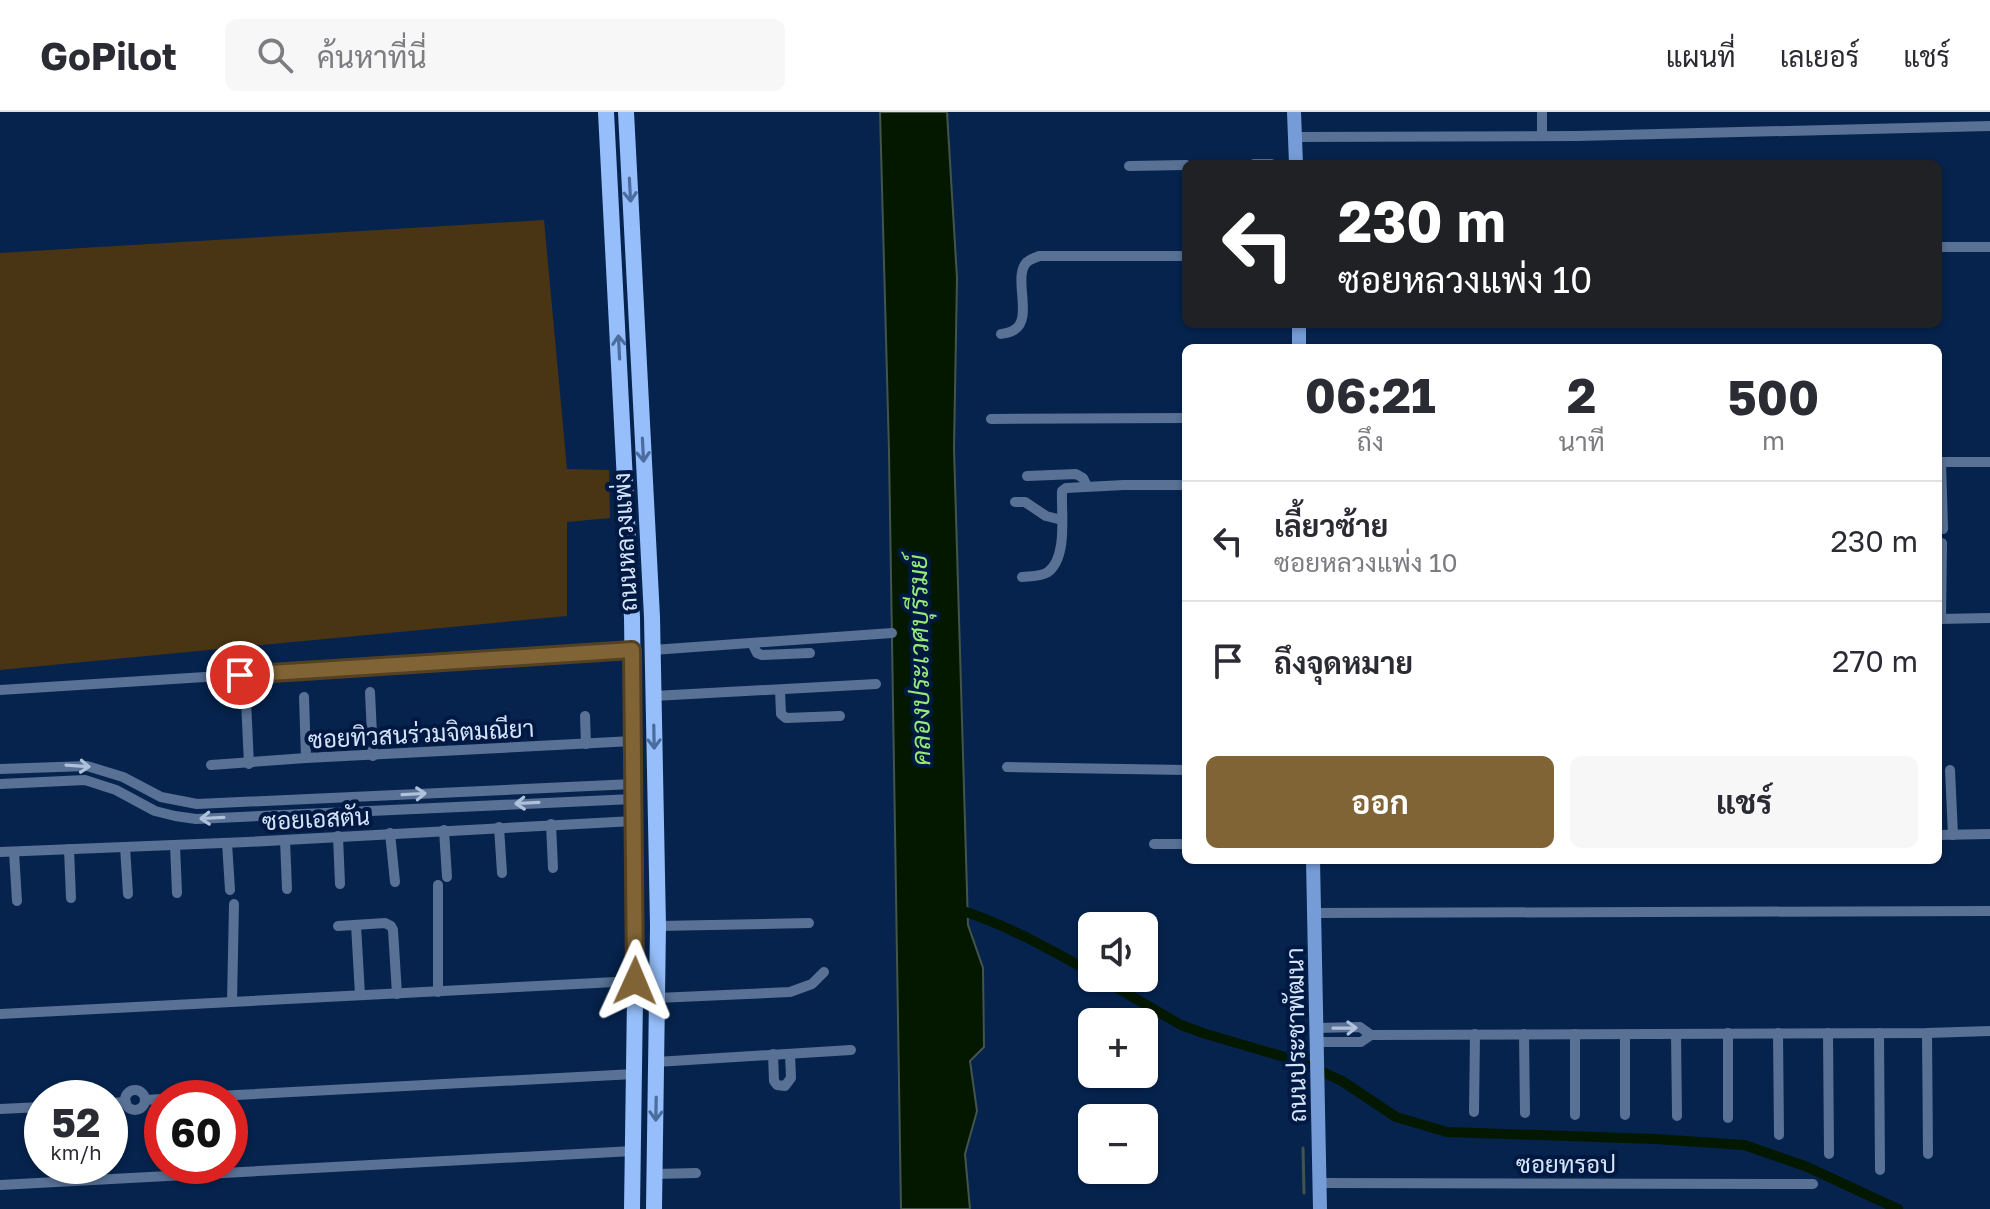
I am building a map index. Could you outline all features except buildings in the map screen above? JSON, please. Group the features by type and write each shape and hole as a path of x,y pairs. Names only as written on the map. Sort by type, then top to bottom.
{"main road":[{"name":"ถนนหลวงแพ่ง","path":"606,112 632,618 636,927 632,1209"},
{"name":"ถนนหลวงแพ่ง","path":"626,112 653,650 658,926 654,1209"},
{"path":"632,618 652,617"},
{"path":"636,927 658,926"}],"street":[{"path":"1294,112 1296,160"},
{"path":"1542,112 1542,136"},
{"path":"1295,137 1542,136 1990,126"},
{"path":"1129,166 1182,165"},
{"path":"1942,247 1990,247"},
{"path":"1001,334 1014,330 1020,324 1022,275 1029,260 1039,256 1182,256"},
{"path":"991,419 1182,418"},
{"path":"1942,462 1990,462"},
{"path":"1027,476 1076,474 1083,478 1087,486"},
{"path":"1022,577 1040,576 1049,571 1059,554 1062,491 1066,488 1182,485"},
{"path":"1015,502 1025,502 1046,516 1062,520"},
{"path":"1942,507 1943,529"},
{"path":"1942,619 1990,618"},
{"path":"653,650 892,633"},
{"path":"752,643 757,653 762,655 810,653"},
{"path":"0,690 632,650"},
{"path":"654,696 876,684"},
{"path":"780,690 781,714 786,718 840,716"},
{"path":"370,692 373,756"},
{"path":"304,697 306,758"},
{"path":"246,701 249,764"},
{"path":"585,716 586,744"},
{"name":"ซอยทิวสนร่วมจิตมณียา","path":"211,765 633,741"},
{"path":"0,769 87,766 123,777 161,797 197,804 559,787 633,791"},
{"path":"1007,767 1182,770"},
{"path":"1950,770 1953,835"},
{"path":"0,784 85,780 116,790 155,811 196,819 560,802 633,791"},
{"path":"559,787 560,802"},
{"name":"ซอยเอสตัน","path":"0,852 634,821"},
{"path":"551,824 553,868"},
{"path":"499,827 502,873"},
{"path":"438,992 444,830"},
{"path":"390,833 395,882"},
{"path":"1942,835 1990,834"},
{"path":"338,836 340,884"},
{"path":"285,840 287,889"},
{"path":"227,843 230,890"},
{"path":"1154,844 1182,844"},
{"path":"175,845 177,893"},
{"path":"125,847 128,894"},
{"path":"69,849 71,898"},
{"path":"14,852 17,901"},
{"name":"ถนนประชาพัฒนา","path":"1313,864 1320,1209"},
{"path":"232,1002 234,904"},
{"path":"1314,913 1990,911"},
{"path":"338,926 385,923 391,926 397,994"},
{"path":"658,926 809,923"},
{"path":"356,925 360,995"},
{"path":"657,998 790,992 812,984 824,972"},
{"path":"0,1014 635,981"},
{"path":"1317,1035 1361,1042 1371,1035 1990,1031"},
{"path":"1728,1033 1728,1118"},
{"path":"1778,1033 1779,1135"},
{"path":"1828,1033 1829,1154"},
{"path":"1879,1033 1880,1170"},
{"path":"1927,1033 1928,1154"},
{"path":"1474,1112 1475,1034"},
{"path":"1524,1034 1525,1113"},
{"path":"1575,1034 1575,1115"},
{"path":"1625,1034 1625,1115"},
{"path":"1676,1034 1677,1116"},
{"path":"656,1062 851,1050"},
{"path":"773,1054 774,1081 777,1085 785,1086 791,1078 790,1054"},
{"path":"248,1094 634,1074"},
{"path":"128,1093 134,1090 140,1092 144,1098"},
{"path":"0,1109 24,1108"},
{"path":"0,1185 633,1151"},
{"path":"655,1174 696,1173"},
{"name":"ซอยทรอป","path":"1319,1183 1813,1184"}],"shaded area":[{"path":"544,220 567,469 609,470 610,518 567,522 567,616 0,670 0,253"}],"water":[{"name":"คลองประเวศบุรีรมย์","path":"880,112 947,112 957,278 954,448 968,925 983,968 984,1047 970,1061 977,1111 965,1154 970,1209 901,1209 889,451"}],"waterway":[{"path":"957,909 1009,929 1078,965"},
{"path":"1124,992 1181,1025 1298,1061 1342,1081 1396,1117 1447,1132 1744,1145 1805,1166 1898,1209"},
{"path":"1303,1148 1304,1193"}],"route":[{"path":"240,675 632,650 635,981"}]}
